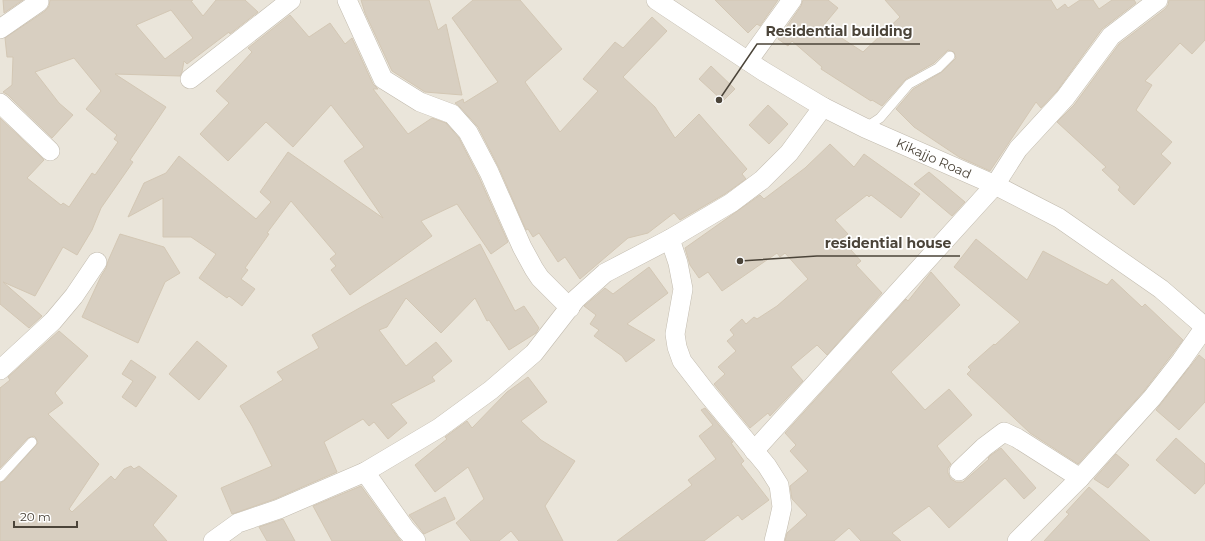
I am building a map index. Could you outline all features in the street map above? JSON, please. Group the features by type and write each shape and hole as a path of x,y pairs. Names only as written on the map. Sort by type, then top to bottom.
{"street":[{"path":"190,79 291,0"},
{"path":"347,0 383,79 420,102 452,114 468,132 489,172 522,247 534,270 570,308"},
{"name":"Kikajjo Road","path":"656,0 748,62 823,107 865,128 995,185 1059,218 1161,289 1205,327"},
{"path":"748,62 792,0"},
{"path":"754,451 995,185 1018,149 1065,98 1112,36 1158,0"},
{"path":"0,29 39,2"},
{"path":"0,103 50,151"},
{"path":"213,541 238,523 280,509 366,472 439,428 491,390 534,353 576,299 605,273 670,239 731,203 762,180 789,153 823,107"},
{"path":"670,239 678,263 683,289 675,334 677,347 682,361 767,466 779,485 782,507 774,541"},
{"path":"0,370 53,321 74,296 97,262"},
{"path":"1017,541 1080,478 1152,398 1205,327"},
{"path":"959,471 984,447 1004,432 1017,438 1080,478"},
{"path":"366,472 397,518 416,541"}],"lane":[{"path":"865,128 880,118 909,84 938,68 950,56"},
{"path":"0,477 32,442"}],"shaded area":[{"path":"0,0 1205,0 1205,541 0,541"}],"building":[{"path":"3,0 23,0 4,13"},
{"path":"50,0 193,0 191,1 203,16 216,0 245,0 258,12 230,34 229,32 187,64 184,61 180,76 115,74 166,107 130,160 133,162 101,208 92,230 77,255 63,247 35,296 3,282 42,316 29,328 0,304 0,118 44,160 27,178 61,205 63,203 69,207 92,173 95,175 118,142 114,139 117,135 86,109 101,91 74,58 35,72 59,103 73,115 52,138 8,95 3,92 12,85 13,57 7,57 5,38 45,11 49,6","holes":["171,10 193,38 165,59 136,25"]},
{"path":"361,0 429,0 438,30 446,24 462,95 425,92 392,71 365,13"},
{"path":"473,0 520,0 562,49 525,82 560,132 598,91 583,79 615,42 623,48 652,17 667,31 623,77 655,107 675,138 699,114 747,169 742,174 746,179 725,194 680,220 674,213 648,233 628,238 580,279 565,257 558,262 539,233 533,237 528,229 526,230 499,168 478,127 455,103 463,99 464,103 498,82 452,18"},
{"path":"715,0 778,0 760,26 757,24 748,33"},
{"path":"803,0 828,0 838,8 823,26 863,52 900,17 885,0 1051,0 1057,10 1065,4 1068,8 1080,0 1093,0 1099,9 1112,0 1134,0 1136,3 1102,29 1057,91 1041,108 1036,102 990,171 959,157 914,127 896,109 913,89 942,72 956,58 954,52 948,50 934,63 906,79 882,106 872,100 871,101 821,69 822,67 792,41 788,46 778,39 801,6"},
{"path":"1169,0 1205,0 1205,40 1192,54 1180,43 1145,81 1152,85 1136,110 1172,142 1161,154 1171,163 1134,205 1118,190 1120,187 1102,170 1106,167 1057,122 1074,105 1119,44 1165,9"},
{"path":"290,15 309,37 330,23 345,44 352,38 373,84 378,89 373,89 408,134 432,118 446,123 459,138 479,177 508,242 491,254 457,204 421,221 432,236 350,295 331,270 336,266 330,259 336,254 291,201 267,233 269,234 245,268 248,270 241,279 255,289 242,306 229,296 227,298 199,278 216,254 191,237 163,237 163,198 128,217 144,183 166,173 179,156 256,219 271,202 260,192 288,152 383,218 344,161 364,147 331,105 293,147 266,122 228,161 200,134 229,103 216,91 252,52 248,48"},
{"path":"711,66 735,89 723,101 699,79"},
{"path":"768,105 788,124 769,144 749,125"},
{"path":"830,144 854,167 864,154 920,194 901,218 871,195 869,197 867,195 835,220 848,234 841,239 861,261 856,265 882,293 827,355 817,345 791,367 803,381 770,416 768,413 750,428 714,384 725,374 718,367 736,351 727,341 734,335 730,330 742,319 746,324 754,317 757,319 777,306 808,279 785,253 780,257 777,253 722,291 708,272 699,278 690,265 685,248 760,195 764,199 805,168"},
{"path":"929,172 965,202 952,216 914,184"},
{"path":"120,234 164,247 180,273 165,282 138,343 82,317 106,268"},
{"path":"976,239 1027,280 1043,251 1107,285 1112,279 1142,307 1145,304 1183,340 1144,391 1078,464 1030,433 967,374 971,370 968,367 1020,322 954,267"},
{"path":"480,244 515,311 524,306 539,328 536,333 509,350 489,320 487,321 475,298 441,333 406,298 387,327 379,330 406,366 436,342 452,361 432,377 435,381 391,404 407,423 388,439 374,422 369,426 363,419 324,442 337,472 275,499 232,514 221,488 272,466 240,406 283,380 277,372 319,348 312,335 363,306"},
{"path":"649,267 668,293 627,324 655,340 626,362 622,356 594,336 599,330 590,324 596,315 584,306 605,288 613,294"},
{"path":"931,272 960,305 891,372 925,410 949,389 972,415 937,446 951,464 948,468 948,473 951,479 956,482 963,482 989,459 988,458 991,455 1001,448 1036,488 1024,499 1005,478 949,528 929,506 892,533 901,541 861,541 849,528 834,541 785,541 787,533 807,515 792,499 790,486 808,471 790,451 796,445 785,433 906,299 908,301"},
{"path":"59,331 88,356 55,393 63,403 48,414 99,464 69,509 72,512 111,476 115,480 124,469 131,466 134,469 139,466 177,496 153,525 167,541 0,541 0,483 4,481 38,443 34,436 28,438 0,468 0,388 10,380 8,377"},
{"path":"197,341 227,366 199,400 169,374"},
{"path":"1199,355 1205,360 1205,402 1179,430 1156,410"},
{"path":"131,360 156,377 136,407 122,397 133,381 122,374"},
{"path":"528,377 547,402 521,421 541,440 575,461 545,506 563,541 519,541 511,531 499,541 471,541 456,523 484,499 468,467 435,492 415,465 447,439 445,437 467,421 472,428 507,392"},
{"path":"705,408 733,442 731,443 744,461 741,464 769,500 742,520 738,515 704,541 617,541 692,485 688,480 716,459 699,436 713,425 701,410"},
{"path":"1176,438 1205,464 1205,483 1195,494 1156,460"},
{"path":"1116,454 1129,465 1108,488 1094,479"},
{"path":"361,486 401,541 332,541 313,506"},
{"path":"1089,487 1150,541 1044,541 1069,514 1066,512"},
{"path":"445,497 455,519 424,534 409,515"},
{"path":"283,519 295,541 267,541 259,527"}],"place":[{"name":"Residential building","path":"719,100"},
{"name":"residential house","path":"740,261"}]}
